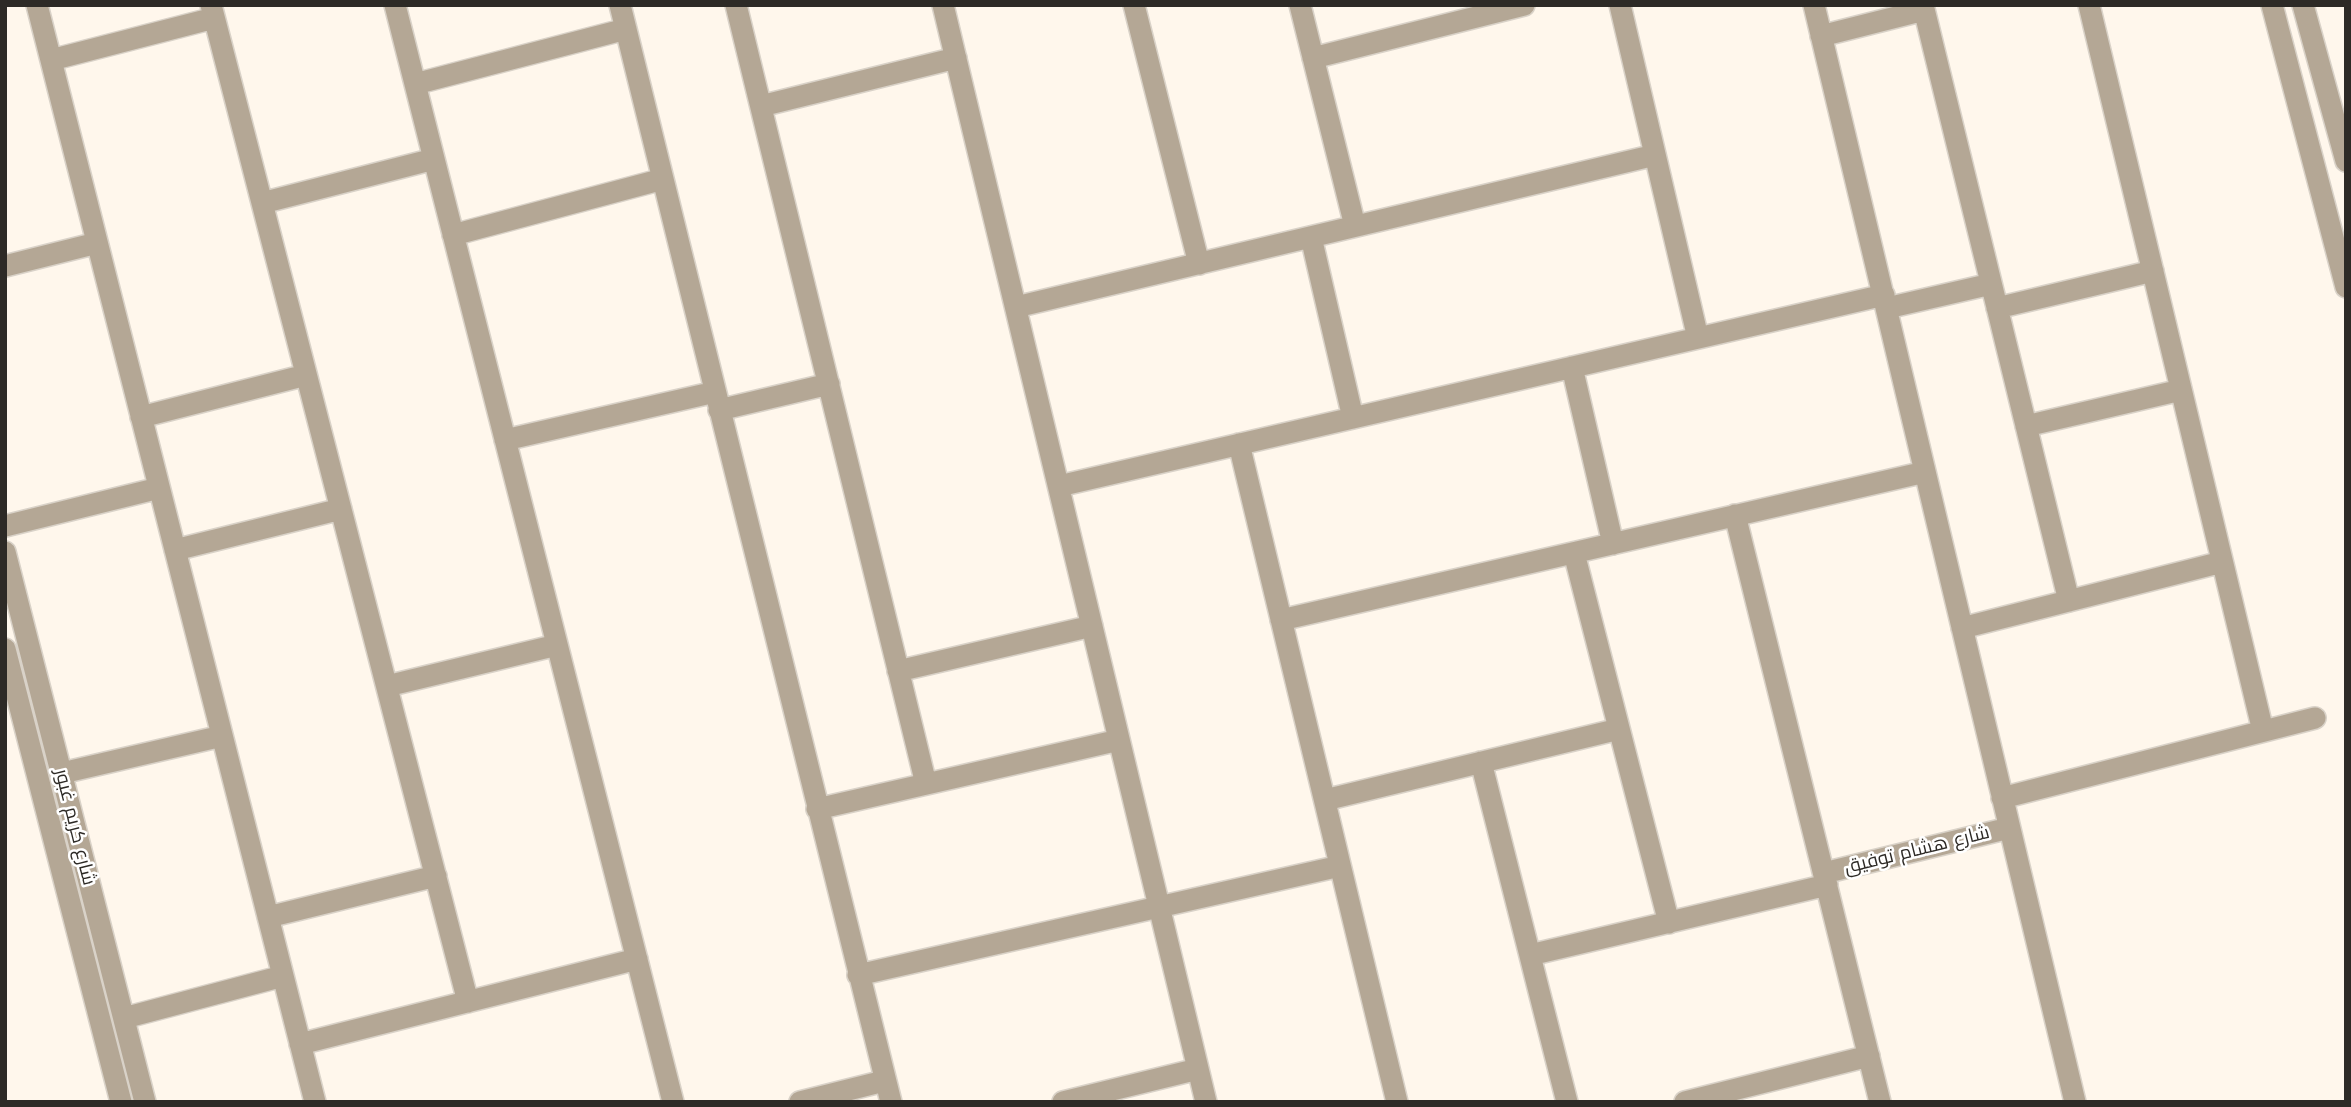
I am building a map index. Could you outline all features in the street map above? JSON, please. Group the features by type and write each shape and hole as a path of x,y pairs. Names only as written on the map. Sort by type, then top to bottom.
{"street":[{"path":"37,5 315,1102"},
{"path":"395,5 673,1102"},
{"path":"736,5 926,784"},
{"path":"943,5 1206,1102"},
{"path":"1134,5 1199,264"},
{"path":"1300,5 1355,226"},
{"path":"1313,58 1456,13 1524,5"},
{"path":"1620,5 1698,338"},
{"path":"1814,5 2075,1102"},
{"path":"2089,5 2263,731"},
{"path":"2272,5 2337,221 2346,287"},
{"path":"2303,5 2346,161"},
{"path":"1821,36 1923,8 2068,601"},
{"path":"51,60 212,11 468,1002"},
{"path":"415,84 626,12 663,180 891,1102"},
{"path":"761,106 956,58"},
{"path":"1016,307 1655,156"},
{"path":"262,203 434,159"},
{"path":"453,235 663,180"},
{"path":"1311,237 1353,418"},
{"path":"5,266 97,243"},
{"path":"1997,308 2153,271"},
{"path":"1059,485 1698,338 1886,301 1991,284"},
{"path":"1572,367 1613,544"},
{"path":"141,417 306,375"},
{"path":"505,440 717,401 829,384"},
{"path":"2026,426 2181,390"},
{"path":"1239,444 1397,1102"},
{"path":"1281,620 1925,472"},
{"path":"5,526 159,488"},
{"path":"175,550 341,509"},
{"path":"1735,515 1880,1102"},
{"name":"شارع كريم غبور","path":"5,551 10,588 62,773 145,1102"},
{"path":"1574,553 1669,923"},
{"path":"1962,628 2222,562"},
{"path":"898,671 1092,626"},
{"path":"387,687 557,645"},
{"name":"شارع كريم غبور","path":"5,649 121,1102"},
{"path":"2002,798 2315,718"},
{"path":"1325,800 1619,729"},
{"path":"62,773 222,736"},
{"path":"817,809 1119,740"},
{"path":"1481,762 1567,1102"},
{"name":"شارع هشام توفيق","path":"1530,955 1669,923 2009,828"},
{"path":"858,975 1340,866"},
{"path":"268,917 436,876"},
{"path":"300,1044 637,959"},
{"path":"124,1018 283,976"},
{"path":"1685,1102 1869,1056"},
{"path":"1063,1102 1198,1069"},
{"path":"800,1102 884,1081"}]}
